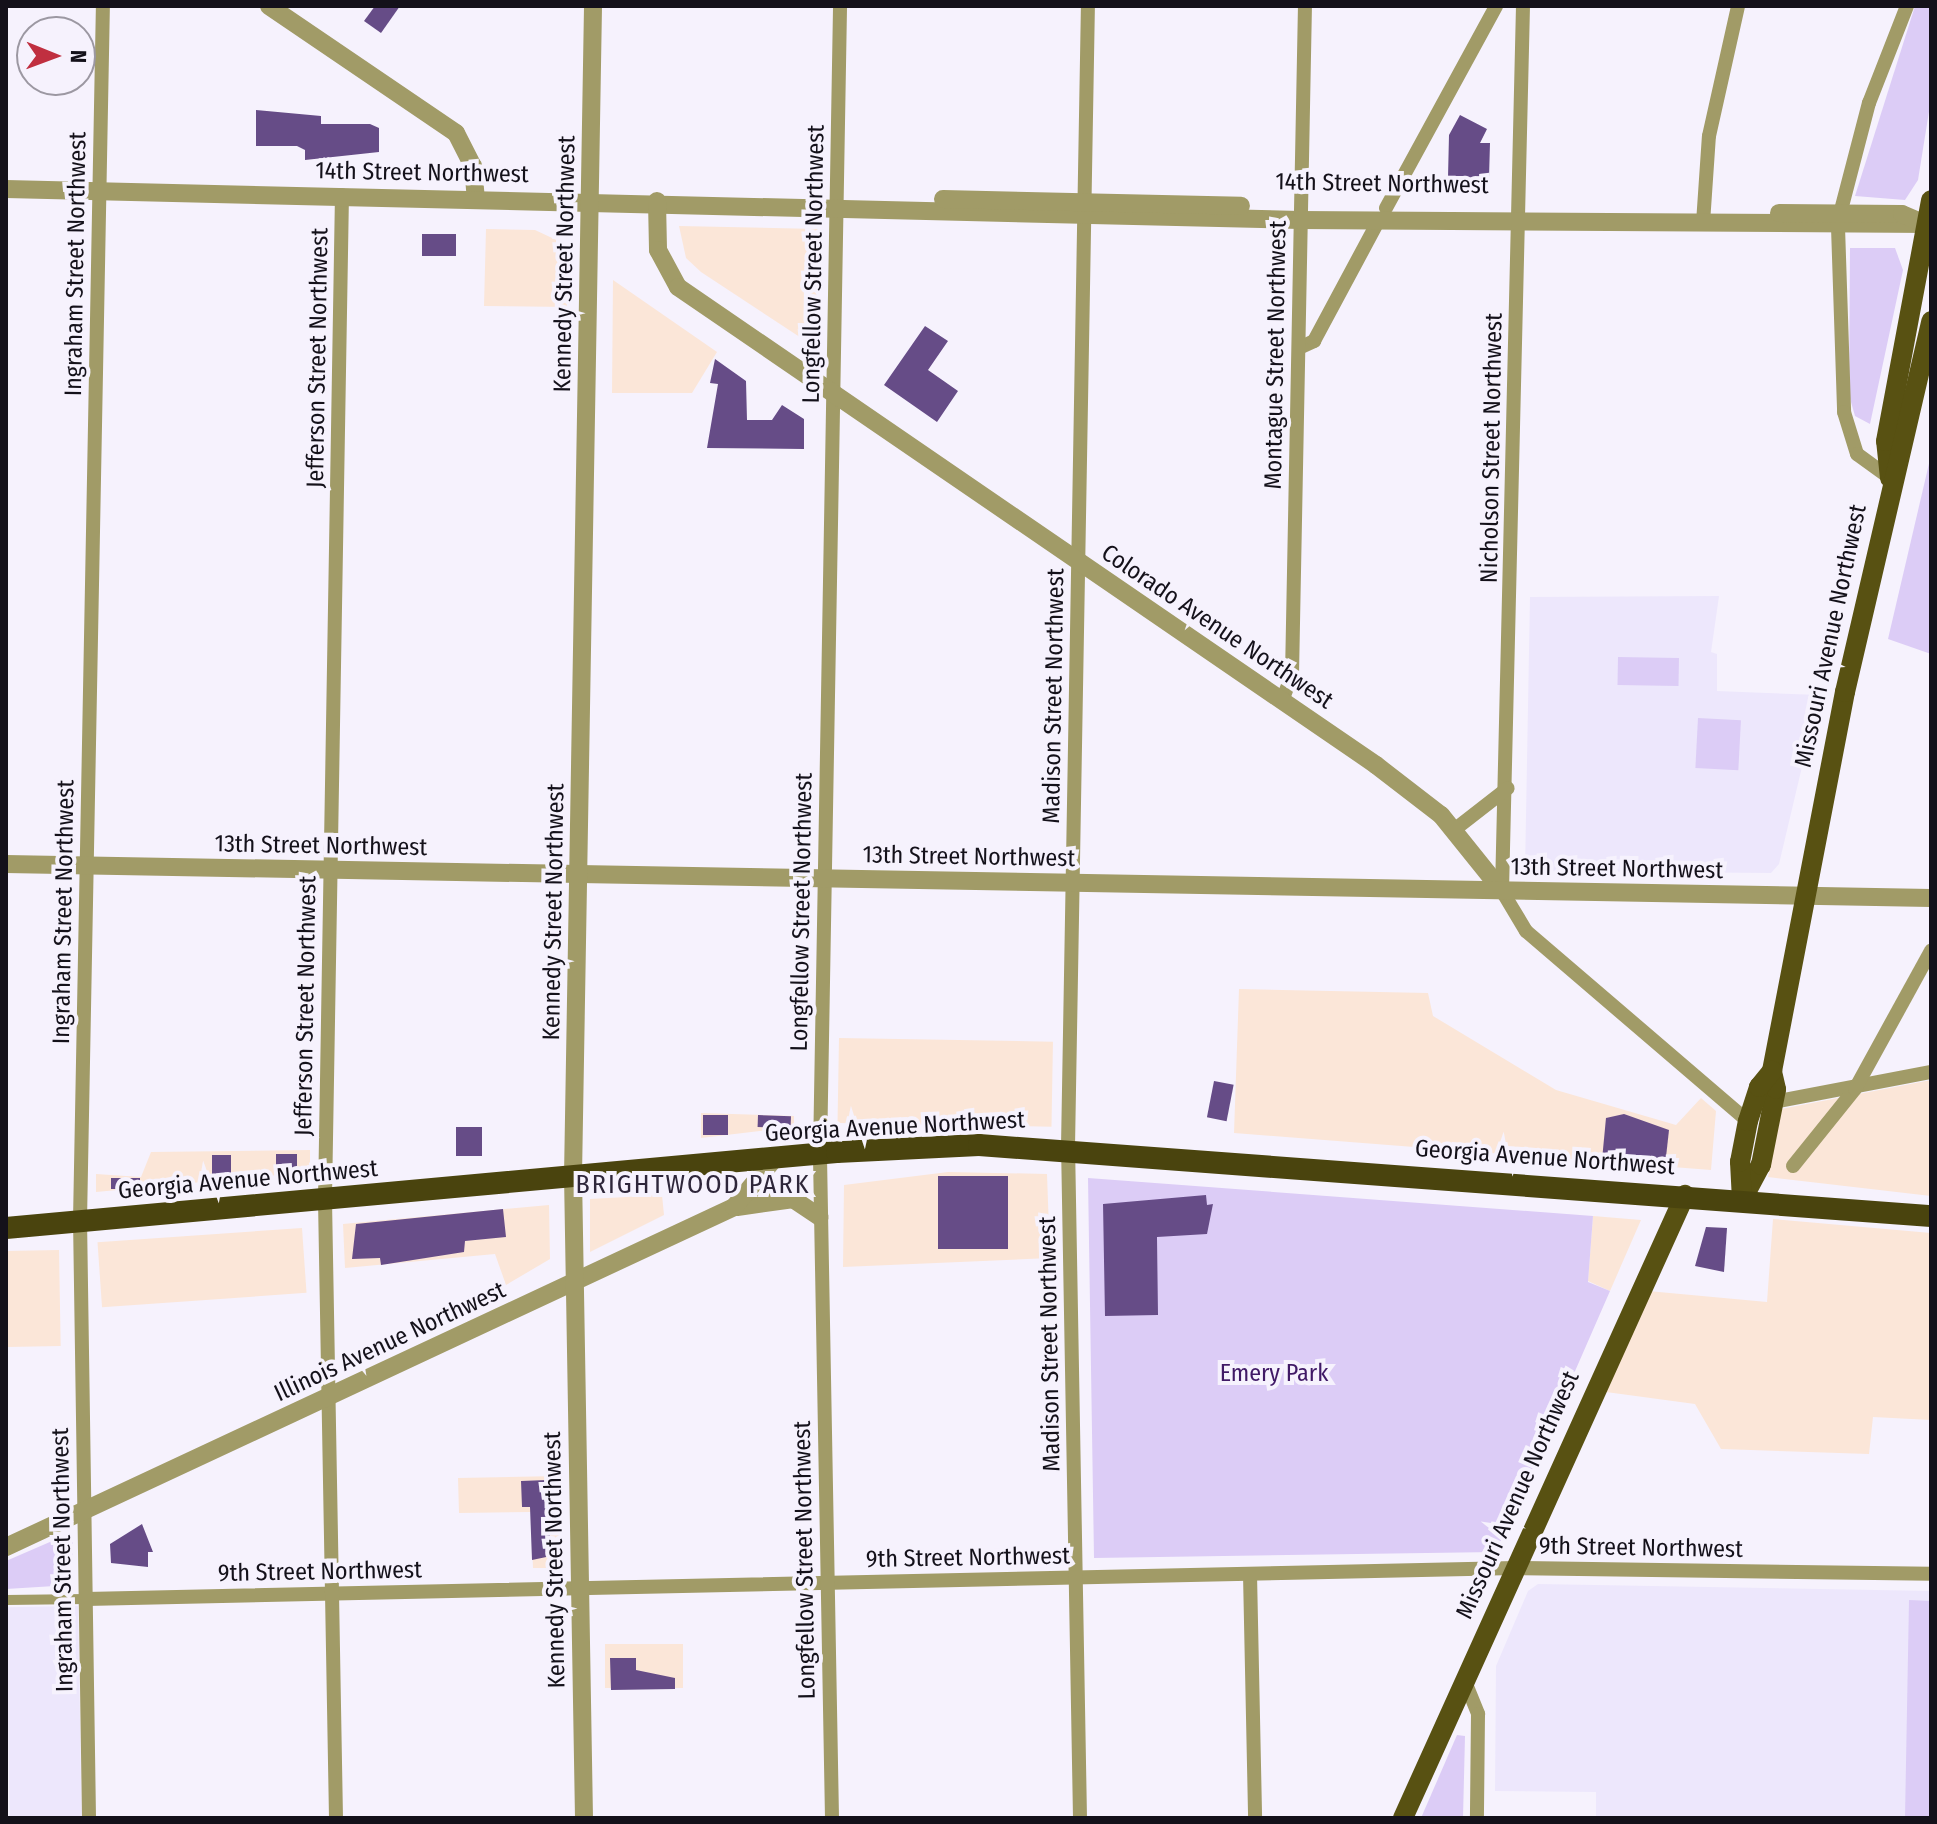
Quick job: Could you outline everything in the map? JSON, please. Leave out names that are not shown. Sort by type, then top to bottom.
[{"type":"highway","name":"Georgia Avenue Northwest","points":[[6,1228],[820,1154],[1068,1147],[1931,1216]]},
{"type":"main road","points":[[1890,478],[1886,441],[1931,200]]},
{"type":"main road","points":[[1890,478],[1907,441],[1931,321]]},
{"type":"main road","name":"Missouri Avenue Northwest","points":[[1742,1200],[1761,1165],[1773,1102],[1772,1071],[1804,896],[1890,478]]},
{"type":"main road","name":"Missouri Avenue Northwest","points":[[1742,1200],[1740,1162],[1748,1121],[1759,1087],[1772,1071]]},
{"type":"main road","name":"Missouri Avenue Northwest","points":[[1403,1818],[1685,1195]]},
{"type":"street","name":"Ingraham Street Northwest","points":[[89,1818],[80,1221],[103,6]]},
{"type":"street","points":[[269,6],[456,133],[473,166],[476,198]]},
{"type":"street","name":"Kennedy Street Northwest","points":[[584,1818],[573,1176],[593,6]]},
{"type":"street","name":"Longfellow Street Northwest","points":[[832,1818],[820,1154],[840,6]]},
{"type":"street","name":"Madison Street Northwest","points":[[1080,1818],[1068,1147],[1088,6]]},
{"type":"street","name":"Montague Street Northwest","points":[[1282,701],[1292,675],[1305,6]]},
{"type":"street","points":[[1299,348],[1314,341],[1496,6]]},
{"type":"street","name":"Nicholson Street Northwest","points":[[1502,891],[1508,788],[1523,6]]},
{"type":"street","points":[[1703,218],[1709,136],[1738,6]]},
{"type":"street","name":"Missouri Avenue Northwest","points":[[1890,478],[1857,454],[1844,412],[1839,220],[1869,103],[1907,6]]},
{"type":"street","name":"14th Street Northwest","points":[[6,189],[837,204],[857,198],[1301,214],[1839,220],[1902,214],[1928,224]]},
{"type":"street","name":"Jefferson Street Northwest","points":[[336,1818],[325,1198],[342,195]]},
{"type":"street","name":"Colorado Avenue Northwest","points":[[657,201],[658,250],[678,287],[1419,797],[1454,830],[1502,891],[1526,931],[1748,1121]]},
{"type":"street","points":[[1454,830],[1508,788]]},
{"type":"street","name":"13th Street Northwest","points":[[6,864],[1931,898]]},
{"type":"street","points":[[1793,1166],[1855,1089],[1931,951]]},
{"type":"street","points":[[1773,1102],[1855,1089],[1931,1072]]},
{"type":"street","name":"Illinois Avenue Northwest","points":[[6,1547],[734,1207],[775,1158]]},
{"type":"street","points":[[734,1207],[786,1198],[820,1217]]},
{"type":"street","name":"9th Street Northwest","points":[[6,1600],[1515,1568],[1931,1574]]},
{"type":"street","points":[[1250,1574],[1255,1818]]},
{"type":"street","points":[[1464,1679],[1478,1714],[1477,1818]]},
{"type":"shaded area","points":[[679,226],[818,229],[815,347],[701,272],[686,258]]},
{"type":"shaded area","points":[[486,229],[535,230],[565,244],[567,307],[484,306]]},
{"type":"shaded area","points":[[613,280],[717,352],[692,393],[612,393]]},
{"type":"shaded area","points":[[1719,596],[1711,652],[1717,654],[1717,691],[1819,695],[1779,864],[1771,873],[1525,871],[1530,597]]},
{"type":"shaded area","points":[[1239,989],[1428,993],[1433,1016],[1556,1090],[1676,1125],[1701,1098],[1716,1111],[1711,1170],[1234,1133]]},
{"type":"shaded area","points":[[839,1038],[1053,1042],[1051,1127],[838,1123]]},
{"type":"shaded area","points":[[1931,1080],[1931,1196],[1768,1177],[1781,1109]]},
{"type":"shaded area","points":[[701,1113],[794,1116],[794,1127],[701,1138]]},
{"type":"shaded area","points":[[310,1150],[310,1172],[96,1192],[96,1174],[141,1177],[151,1152]]},
{"type":"shaded area","points":[[948,1172],[1047,1174],[1050,1258],[843,1267],[844,1185]]},
{"type":"shaded area","points":[[662,1195],[664,1215],[590,1252],[590,1199]]},
{"type":"shaded area","points":[[549,1205],[550,1259],[506,1285],[495,1254],[345,1268],[343,1224]]},
{"type":"shaded area","points":[[1593,1216],[1641,1220],[1610,1291],[1588,1281]]},
{"type":"shaded area","points":[[1773,1219],[1931,1233],[1931,1420],[1873,1417],[1869,1454],[1721,1449],[1695,1404],[1606,1392],[1648,1291],[1767,1302]]},
{"type":"shaded area","points":[[302,1228],[307,1293],[102,1307],[97,1242]]},
{"type":"shaded area","points":[[59,1250],[61,1346],[8,1347],[6,1251]]},
{"type":"shaded area","points":[[560,1476],[562,1568],[533,1568],[531,1512],[459,1513],[458,1478]]},
{"type":"shaded area","points":[[1538,1584],[1931,1591],[1931,1818],[1596,1818],[1596,1792],[1495,1791],[1496,1666],[1528,1591]]},
{"type":"shaded area","points":[[78,1606],[82,1818],[10,1818],[6,1607]]},
{"type":"shaded area","points":[[605,1644],[683,1644],[683,1688],[605,1688]]},
{"type":"green space","points":[[1915,6],[1931,6],[1931,99],[1918,180],[1905,200],[1855,196]]},
{"type":"green space","points":[[1850,248],[1895,248],[1903,270],[1870,424],[1855,416],[1849,395]]},
{"type":"green space","points":[[1931,455],[1931,654],[1888,639]]},
{"type":"green space","points":[[1618,657],[1679,658],[1679,686],[1618,685]]},
{"type":"green space","points":[[1698,718],[1741,720],[1738,770],[1695,768]]},
{"type":"green space","name":"Emery Park","points":[[1088,1178],[1593,1216],[1588,1282],[1610,1291],[1496,1552],[1094,1558]]},
{"type":"green space","points":[[66,1535],[73,1543],[71,1585],[6,1589],[6,1561]]},
{"type":"green space","points":[[1909,1600],[1931,1601],[1931,1818],[1905,1818]]},
{"type":"green space","points":[[1457,1735],[1465,1736],[1463,1818],[1421,1818]]},
{"type":"building","points":[[375,6],[400,6],[381,33],[364,21]]},
{"type":"building","points":[[256,110],[321,116],[321,124],[370,124],[379,128],[379,152],[305,160],[305,150],[297,146],[256,146]]},
{"type":"building","points":[[1460,115],[1487,129],[1480,143],[1490,143],[1489,178],[1448,177],[1449,135]]},
{"type":"building","points":[[422,234],[456,234],[456,256],[422,256]]},
{"type":"building","points":[[925,326],[948,341],[928,370],[958,391],[937,422],[884,385]]},
{"type":"building","points":[[715,359],[746,381],[747,420],[772,420],[782,405],[804,419],[804,449],[707,448],[718,384],[710,383]]},
{"type":"building","points":[[1214,1081],[1234,1085],[1227,1121],[1207,1117]]},
{"type":"building","points":[[1624,1114],[1669,1130],[1665,1166],[1602,1160],[1606,1118]]},
{"type":"building","points":[[703,1115],[728,1115],[728,1135],[703,1135]]},
{"type":"building","points":[[758,1115],[791,1116],[791,1128],[758,1127]]},
{"type":"building","points":[[456,1127],[482,1127],[482,1156],[456,1156]]},
{"type":"building","points":[[276,1154],[297,1154],[297,1172],[276,1175]]},
{"type":"building","points":[[212,1155],[231,1155],[231,1175],[212,1175]]},
{"type":"building","points":[[938,1176],[1008,1176],[1008,1249],[938,1249]]},
{"type":"building","points":[[111,1178],[140,1178],[140,1189],[111,1189]]},
{"type":"building","points":[[1206,1195],[1207,1205],[1213,1204],[1207,1234],[1157,1237],[1158,1315],[1105,1316],[1103,1204]]},
{"type":"building","points":[[503,1209],[506,1237],[465,1241],[464,1252],[381,1265],[380,1258],[352,1259],[356,1224]]},
{"type":"building","points":[[1706,1227],[1727,1228],[1724,1272],[1695,1266]]},
{"type":"building","points":[[547,1480],[551,1556],[532,1560],[530,1507],[522,1507],[521,1481]]},
{"type":"building","points":[[142,1524],[153,1552],[148,1552],[148,1567],[111,1563],[110,1544]]},
{"type":"building","points":[[610,1658],[636,1658],[636,1670],[675,1678],[675,1689],[611,1690]]},
{"type":"district","name":"BRIGHTWOOD PARK","points":[[693,1185]]}]
